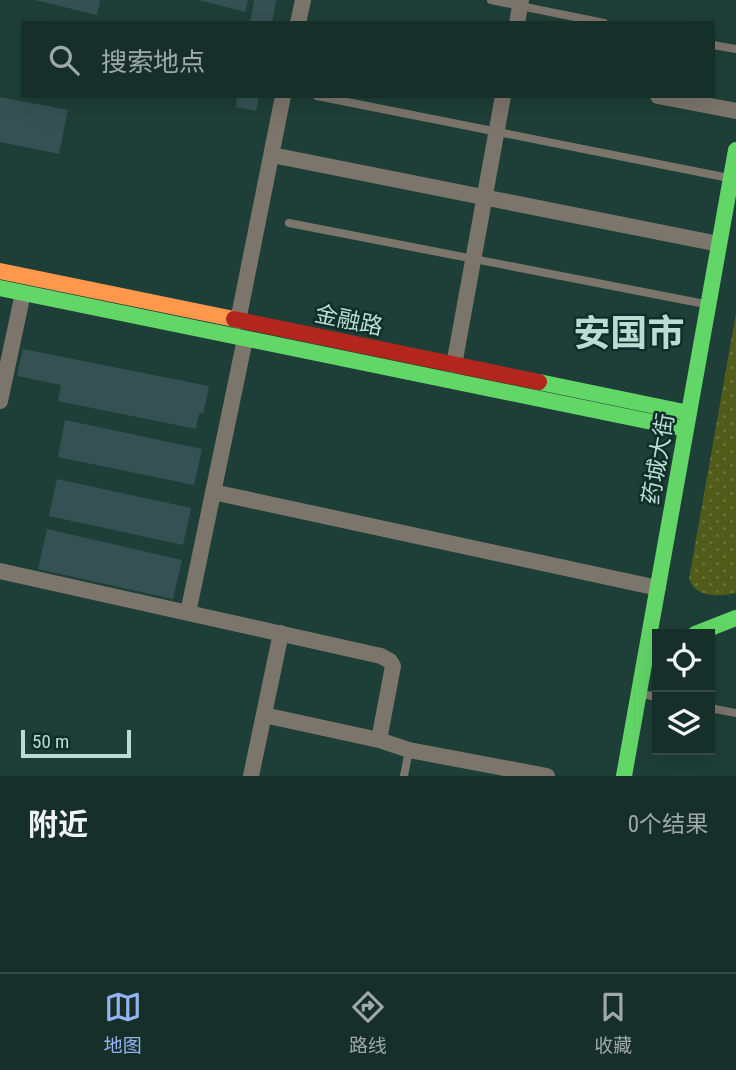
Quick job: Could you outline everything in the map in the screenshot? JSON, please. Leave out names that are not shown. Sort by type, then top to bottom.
[{"type":"main road","name":"药城大街","points":[[654,629],[658,588],[719,244],[730,222],[731,178],[736,150]]},
{"type":"main road","name":"金融路","points":[[0,271],[454,365],[688,421]]},
{"type":"main road","name":"金融路","points":[[0,288],[245,339],[688,421]]},
{"type":"main road","points":[[708,629],[736,618]]},
{"type":"main road","name":"药城大街","points":[[624,776],[639,694],[652,644]]},
{"type":"street","points":[[298,21],[303,0]]},
{"type":"street","points":[[517,21],[520,3]]},
{"type":"street","points":[[238,321],[283,98]]},
{"type":"street","points":[[454,365],[503,98]]},
{"type":"street","points":[[668,98],[736,111]]},
{"type":"street","points":[[271,155],[719,244]]},
{"type":"street","points":[[0,401],[23,293]]},
{"type":"street","points":[[188,613],[245,339]]},
{"type":"street","points":[[213,492],[658,588]]},
{"type":"street","points":[[0,571],[381,656],[393,666],[379,740]]},
{"type":"street","points":[[251,776],[281,633]]},
{"type":"street","points":[[264,715],[379,740],[495,771],[547,776]]},
{"type":"lane","points":[[491,0],[520,3],[596,21]]},
{"type":"lane","points":[[715,45],[736,49]]},
{"type":"lane","points":[[327,98],[731,178]]},
{"type":"lane","points":[[289,223],[708,305]]},
{"type":"lane","points":[[639,694],[652,696]]},
{"type":"lane","points":[[715,709],[736,713]]},
{"type":"lane","points":[[404,776],[409,750]]},
{"type":"green space","points":[[736,313],[736,593],[708,595],[697,590],[689,579]]},
{"type":"building","points":[[35,0],[98,0],[100,1],[97,15]]},
{"type":"building","points":[[199,0],[248,0],[245,12]]},
{"type":"building","points":[[254,0],[276,0],[272,21],[250,21]]},
{"type":"building","points":[[0,97],[68,110],[59,154],[0,142]]},
{"type":"building","points":[[237,98],[259,98],[256,111],[236,107]]},
{"type":"building","points":[[23,349],[209,386],[203,414],[199,413],[196,429],[58,401],[61,385],[17,376]]},
{"type":"building","points":[[65,420],[202,449],[194,485],[58,457]]},
{"type":"building","points":[[57,479],[191,508],[183,545],[49,516]]},
{"type":"building","points":[[47,529],[182,560],[173,599],[38,569]]},
{"type":"traffic: fast","points":[[624,776],[736,150]]},
{"type":"traffic: fast","points":[[0,288],[686,429]]},
{"type":"traffic: fast","points":[[539,382],[689,413]]},
{"type":"traffic: fast","points":[[708,629],[736,618]]},
{"type":"traffic: slow","points":[[0,271],[234,319]]},
{"type":"traffic: jam","points":[[234,319],[539,382]]},
{"type":"district","name":"安国市","points":[[629,333]]}]
